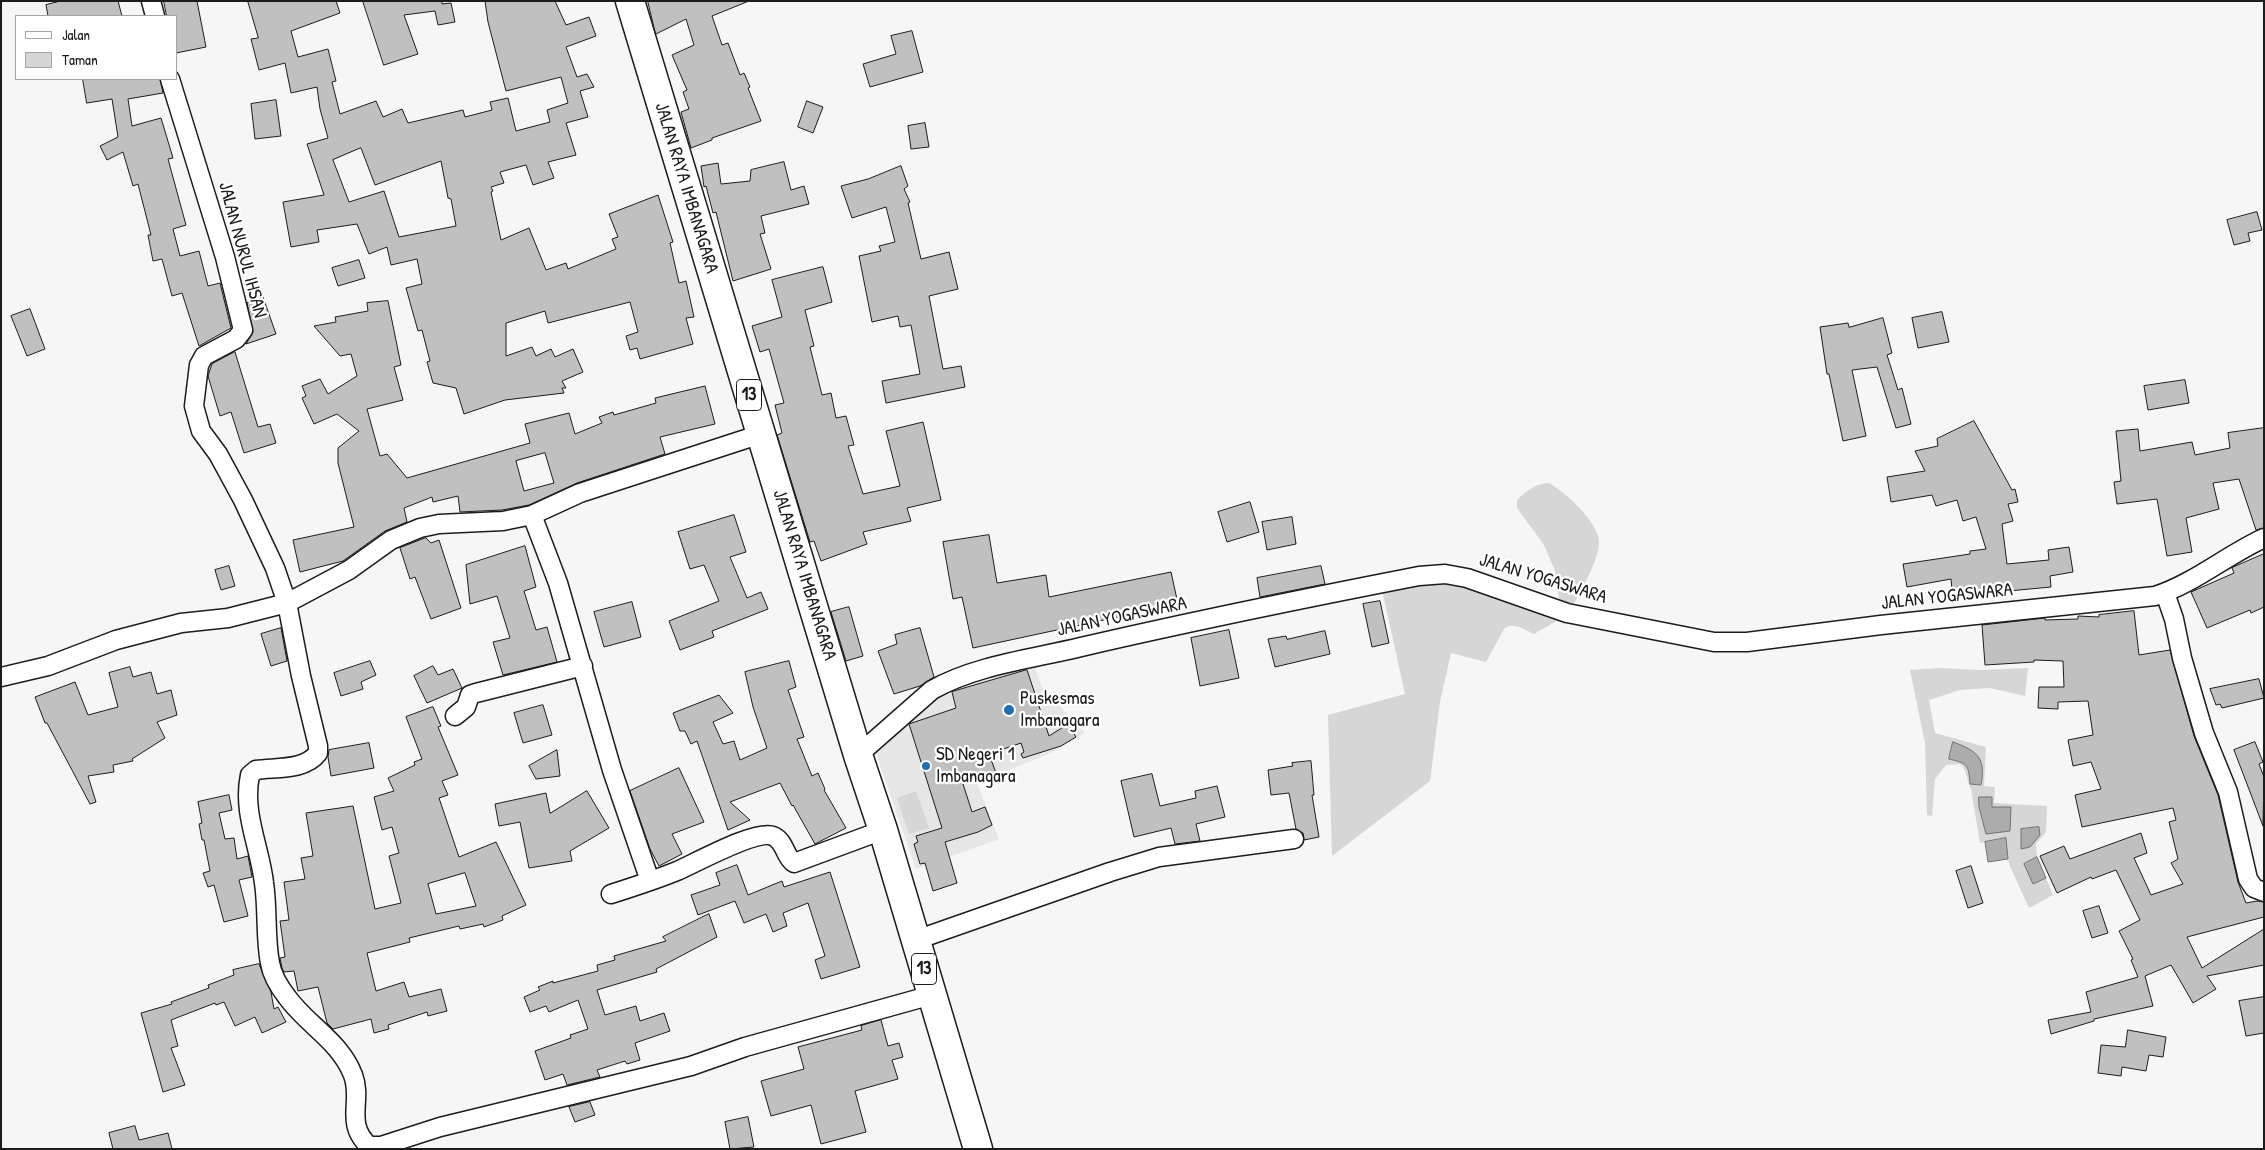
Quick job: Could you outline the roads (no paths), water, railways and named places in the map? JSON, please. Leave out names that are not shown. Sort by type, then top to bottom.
[{"type":"highway","name":"JALAN RAYA IMBANAGARA","points":[[630,1],[858,755],[883,830],[978,1149]]},
{"type":"street","points":[[151,1],[156,15]]},
{"type":"street","name":"JALAN NURUL IHSAN","points":[[170,80],[225,257],[243,330],[236,339],[204,356],[199,365],[194,406],[202,431],[218,454],[261,534],[287,603]]},
{"type":"street","points":[[1,677],[48,666],[116,640],[181,623],[228,618],[287,603],[349,570],[391,540],[420,528],[439,524],[503,520],[532,515],[580,493],[761,434]]},
{"type":"street","points":[[532,515],[558,583],[612,770],[650,881]]},
{"type":"street","name":"JALAN YOGASWARA","points":[[858,755],[932,690],[974,673],[1131,636],[1419,576],[1445,574],[1467,578],[1567,613],[1714,642],[1747,642],[1881,624],[2127,600],[2165,593],[2264,538]]},
{"type":"street","points":[[2165,593],[2174,619],[2182,658],[2204,733],[2228,792],[2248,879],[2254,888],[2264,892]]},
{"type":"street","points":[[287,603],[318,753],[314,759],[304,765],[256,770],[250,775],[246,799],[250,823],[261,857],[270,965],[287,998],[307,1022],[330,1041],[343,1056],[353,1075],[356,1091],[356,1126],[361,1138],[369,1146],[381,1146],[440,1127],[691,1066],[772,1039],[932,995]]},
{"type":"street","points":[[455,716],[466,707],[470,695],[583,666]]},
{"type":"street","points":[[611,894],[678,870],[701,858],[764,836],[773,836],[782,842],[790,861],[794,863],[883,830]]},
{"type":"street","points":[[916,940],[1110,872],[1159,857],[1294,839]]},
{"type":"place","name":"Puskesmas Imbanagara","points":[[1009,710]]},
{"type":"place","name":"SD Negeri 1 Imbanagara","points":[[926,766]]}]
